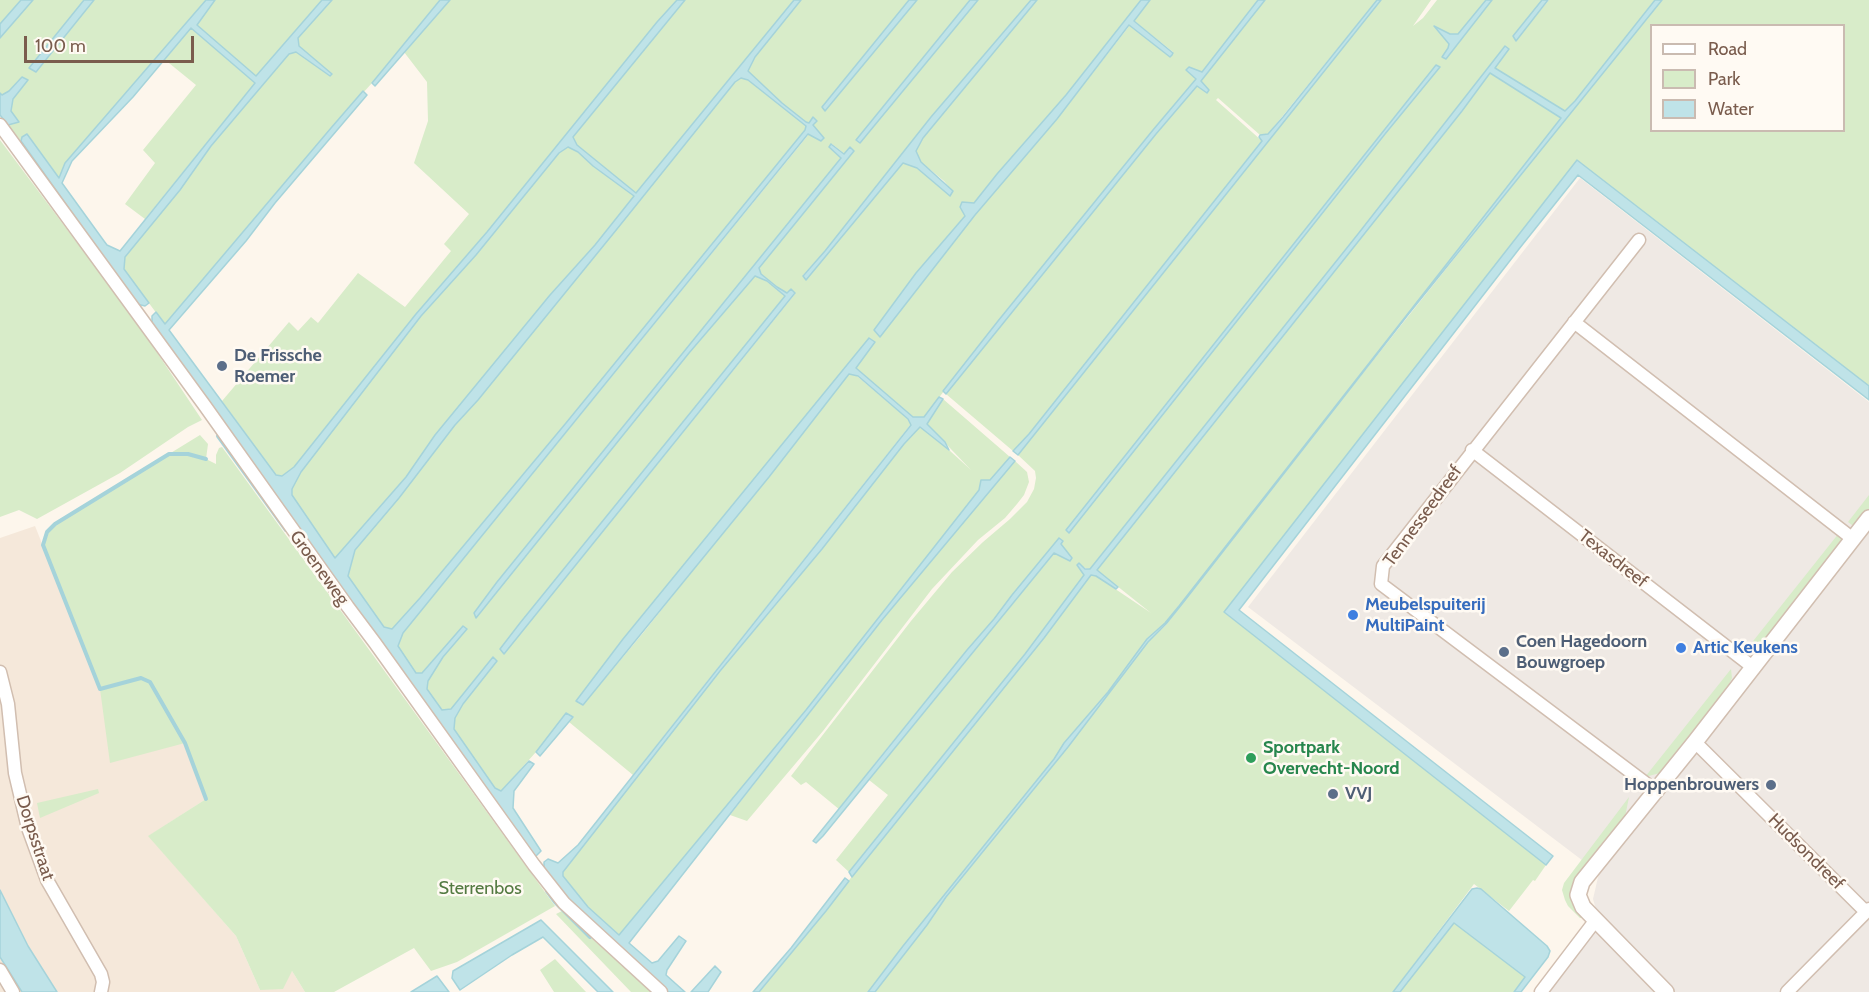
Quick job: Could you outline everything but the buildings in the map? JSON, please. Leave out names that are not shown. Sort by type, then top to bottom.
[{"type":"street","name":"Groeneweg","points":[[0,125],[180,371],[534,865],[564,903],[661,992]]},
{"type":"street","name":"Tennesseedreef","points":[[1640,240],[1472,450],[1383,566],[1381,584],[1656,791]]},
{"type":"street","points":[[1574,322],[1853,539]]},
{"type":"street","name":"Texasdreef","points":[[1472,450],[1754,668]]},
{"type":"street","points":[[1666,992],[1583,907],[1578,895],[1582,882],[1754,668],[1869,518]]},
{"type":"street","name":"Dorpsstraat","points":[[0,672],[8,704],[15,773],[28,828],[46,880],[100,971],[103,982],[100,992]]},
{"type":"street","name":"Hudsondreef","points":[[1695,742],[1868,910],[1787,992]]},
{"type":"street","points":[[1541,992],[1595,921]]},
{"type":"street","points":[[0,970],[13,992]]},
{"type":"shaded area","points":[[1580,178],[1869,402],[1869,992],[1543,992],[1599,920],[1593,899],[1599,873],[1248,607]]},
{"type":"shaded area","points":[[35,526],[100,689],[185,743],[206,799],[149,836],[236,936],[260,990],[292,971],[305,992],[0,992],[0,538]]},
{"type":"green space","points":[[0,0],[21,0],[0,24]]},
{"type":"green space","points":[[33,0],[84,0],[29,68],[94,0],[206,0],[65,163],[59,179],[27,134],[22,137],[21,141],[8,125],[18,122],[11,111],[13,99],[27,80],[2,95],[0,93],[0,38]]},
{"type":"green space","points":[[215,0],[322,0],[256,76],[196,25]]},
{"type":"green space","points":[[332,0],[440,0],[165,325],[124,269],[125,257],[180,190],[211,146],[289,54],[296,52],[330,76],[332,74],[299,46],[298,38]]},
{"type":"green space","points":[[450,0],[677,0],[487,232],[416,314],[294,467],[282,476],[276,475],[222,401],[289,322],[298,331],[311,317],[318,323],[358,273],[405,307],[451,251],[444,244],[469,214],[414,163],[428,121],[427,82],[404,52]]},
{"type":"green space","points":[[685,0],[794,0],[636,193],[577,145],[573,137]]},
{"type":"green space","points":[[801,0],[909,0],[822,107],[825,111],[917,0],[970,0],[856,140],[860,143],[978,0],[1031,0],[931,117],[825,251],[803,275],[806,280],[903,163],[917,168],[950,195],[953,192],[944,181],[921,162],[916,151],[923,138],[1037,0],[1141,0],[1066,95],[997,174],[965,216],[916,273],[874,330],[880,336],[975,215],[1057,119],[1130,25],[1170,56],[1173,52],[1133,20],[1150,0],[1258,0],[1202,72],[1189,67],[1186,70],[1196,79],[998,321],[924,417],[913,417],[855,367],[875,342],[869,338],[623,639],[576,701],[583,705],[849,374],[857,376],[908,419],[911,424],[633,775],[569,722],[573,717],[566,713],[536,752],[501,791],[495,788],[454,729],[455,718],[463,704],[497,661],[493,658],[451,709],[442,710],[427,689],[427,681],[443,657],[467,629],[463,626],[422,673],[416,673],[398,646],[403,633],[809,134],[821,140],[824,138],[813,125],[813,118],[809,123],[806,122],[782,104],[747,71],[755,57]],"holes":[[[832,144],[845,154],[849,148],[853,151],[758,268],[761,274],[777,287],[787,293],[795,294],[504,654],[500,649],[520,623],[785,296],[767,281],[755,276],[689,353],[476,618],[474,613],[841,158],[829,147]]]},
{"type":"green space","points":[[1265,0],[1377,0],[1268,134],[1260,135],[1218,98],[1216,100],[1262,141],[1029,434],[1013,451],[946,394],[1197,86],[1207,93],[1201,81]]},
{"type":"green space","points":[[1381,0],[1431,0],[1413,26],[1423,18],[1437,0],[1486,0],[1458,34],[1450,34],[1436,28],[1449,44],[1449,48],[1442,57],[1446,59],[1492,0],[1542,0],[1513,36],[1516,40],[1549,0],[1655,0],[1565,112],[1495,68],[1509,49],[1505,47],[1090,569],[1077,566],[1085,575],[1025,654],[849,872],[836,860],[888,795],[869,780],[1055,552],[1070,561],[1072,558],[1060,544],[1062,541],[1059,538],[876,762],[840,810],[806,782],[801,785],[791,776],[911,621],[952,572],[1027,502],[1034,489],[1036,478],[1035,471],[1018,455]],"holes":[[[1436,65],[1439,68],[1385,134],[1069,533],[1066,530]]]},
{"type":"green space","points":[[1662,0],[1869,0],[1869,386],[1577,161],[1224,612],[1546,865],[1509,911],[1474,884],[1393,992],[875,992],[946,897],[1068,747],[1148,642],[1166,625],[1264,497],[1165,623],[1147,639],[1108,692],[1064,743],[1054,759],[868,992],[759,992],[1044,638],[1091,575],[1096,576],[1151,613],[1097,570],[1462,111],[1490,72],[1562,118],[1288,467]]},
{"type":"green space","points":[[191,28],[255,83],[145,219],[125,204],[155,163],[143,150],[196,85],[164,59]]},
{"type":"green space","points":[[741,78],[748,80],[806,126],[805,130],[420,598],[392,629],[384,627],[348,576],[355,550],[735,82]]},
{"type":"green space","points":[[0,140],[138,324],[202,420],[120,473],[37,519],[19,510],[0,517]]},
{"type":"green space","points":[[567,147],[578,152],[593,166],[635,196],[435,435],[406,477],[335,558],[292,495],[292,489],[301,472],[421,316],[476,255],[559,153]]},
{"type":"green space","points":[[943,399],[1010,457],[990,480],[981,481],[979,490],[806,710],[619,935],[588,907],[563,876],[563,872],[720,671],[920,427],[971,470],[927,424]]},
{"type":"green space","name":"Sterrenbos","points":[[200,435],[208,444],[206,459],[216,464],[216,455],[222,447],[555,906],[457,962],[431,971],[414,948],[334,992],[305,992],[292,971],[283,989],[260,990],[236,936],[148,836],[206,799],[185,743],[110,763],[100,689],[43,545],[47,532],[55,524]]},
{"type":"green space","points":[[1015,461],[1027,472],[1029,482],[1024,495],[1017,504],[1005,518],[978,540],[932,589],[823,731],[747,821],[730,815],[882,620]]},
{"type":"green space","points":[[1869,495],[1869,512],[1856,528],[1848,522]]},
{"type":"green space","points":[[1839,533],[1847,540],[1761,645],[1746,650]]},
{"type":"green space","points":[[1731,669],[1732,678],[1726,690],[1698,729],[1660,773],[1645,777]]},
{"type":"green space","points":[[98,789],[99,793],[40,818],[37,803]]},
{"type":"green space","points":[[1629,797],[1625,817],[1590,860],[1572,887],[1571,901],[1583,918],[1580,918],[1565,900],[1562,890],[1564,883]]},
{"type":"green space","points":[[562,911],[652,992],[631,992],[556,914]]},
{"type":"green space","points":[[1454,922],[1526,977],[1514,992],[1400,992]]},
{"type":"green space","points":[[555,959],[586,992],[554,992],[540,970]]},
{"type":"water","points":[[21,0],[33,0],[0,38],[0,24]]},
{"type":"water","points":[[84,0],[94,0],[36,72],[29,68]]},
{"type":"water","points":[[206,0],[215,0],[197,25],[256,76],[322,0],[332,0],[298,38],[299,46],[332,74],[330,76],[296,52],[289,54],[211,146],[180,190],[125,257],[124,269],[149,303],[145,306],[137,304],[21,141],[22,137],[27,134],[59,178],[65,163]],"holes":[[[191,28],[255,83],[120,251],[107,245],[62,183],[72,161],[133,97]]]},
{"type":"water","points":[[440,0],[450,0],[375,86],[372,83]]},
{"type":"water","points":[[677,0],[685,0],[573,137],[577,145],[636,193],[794,0],[801,0],[755,57],[748,71],[806,122],[809,123],[813,117],[817,121],[813,125],[824,138],[821,141],[808,134],[403,633],[398,646],[416,673],[422,673],[463,626],[467,629],[443,657],[428,681],[427,689],[442,710],[451,709],[493,657],[497,661],[463,704],[455,718],[454,729],[495,788],[501,791],[529,761],[534,764],[514,791],[513,808],[541,851],[536,856],[532,856],[152,325],[152,316],[156,312],[165,324],[363,91],[367,95],[169,330],[276,475],[282,476],[294,467],[416,314],[487,232]],"holes":[[[741,78],[748,80],[806,126],[805,130],[420,598],[392,629],[384,627],[348,576],[355,550],[735,82]],[[568,147],[578,152],[634,196],[435,435],[406,477],[335,558],[292,495],[292,489],[301,472],[421,316],[476,255],[559,153]]]},
{"type":"water","points":[[909,0],[917,0],[825,111],[822,107]]},
{"type":"water","points":[[970,0],[978,0],[860,143],[856,140]]},
{"type":"water","points":[[1031,0],[1037,0],[923,138],[916,151],[921,162],[953,191],[950,196],[917,168],[903,163],[806,280],[803,276],[931,117]]},
{"type":"water","points":[[1141,0],[1150,0],[1134,21],[1173,53],[1172,55],[1170,57],[1129,25],[1057,119],[975,215],[880,337],[874,330],[916,273],[965,216],[960,207],[962,202],[974,203],[1066,95]]},
{"type":"water","points":[[1258,0],[1265,0],[1201,81],[1209,90],[1207,93],[1197,86],[946,394],[943,391],[998,321],[1196,79],[1186,70],[1189,67],[1202,72]]},
{"type":"water","points":[[1377,0],[1381,0],[1018,455],[1013,451],[1029,434],[1262,141],[1260,135],[1268,134],[1283,117]]},
{"type":"water","points":[[1486,0],[1492,0],[1446,59],[1442,57],[1449,44],[1434,26],[1450,34],[1458,34]]},
{"type":"water","points":[[1542,0],[1548,0],[1516,41],[1513,36]]},
{"type":"water","points":[[1655,0],[1662,0],[1407,316],[1166,624],[1148,642],[1068,747],[946,897],[875,992],[868,992],[1054,759],[1064,743],[1108,692],[1147,639],[1179,606],[1561,118],[1490,73],[1097,570],[1118,587],[1116,589],[1091,575],[1044,638],[852,877],[849,872],[1025,654],[1084,575],[1077,565],[1079,563],[1085,569],[1090,569],[1505,46],[1509,49],[1495,68],[1565,111]]},
{"type":"water","points":[[1436,65],[1440,67],[1069,533],[1066,530]]},
{"type":"water","points":[[22,77],[28,80],[13,99],[11,111],[19,122],[8,125],[0,115],[0,93],[2,95],[9,91]]},
{"type":"water","points":[[831,144],[844,154],[850,147],[854,151],[759,268],[761,274],[777,287],[787,293],[791,289],[795,293],[504,654],[500,649],[520,623],[785,296],[767,281],[755,276],[689,353],[476,618],[474,613],[841,158],[829,147]]},
{"type":"water","points":[[1577,160],[1869,386],[1869,400],[1578,175],[1239,610],[1553,856],[1546,865],[1224,612]]},
{"type":"water","points":[[869,338],[875,342],[856,368],[913,417],[924,417],[939,397],[943,399],[927,424],[945,442],[949,450],[920,427],[904,444],[822,549],[720,671],[563,872],[563,876],[588,907],[619,935],[806,710],[979,490],[981,480],[990,480],[1010,457],[1015,461],[882,620],[629,943],[652,963],[658,961],[679,936],[686,941],[666,975],[685,992],[665,992],[596,931],[544,873],[544,862],[548,859],[558,863],[578,845],[911,425],[908,419],[858,376],[849,374],[769,477],[583,705],[576,701],[623,639]]},
{"type":"water","points":[[1059,538],[1072,558],[1070,561],[1054,553],[823,836],[816,843],[813,841],[967,650]]},
{"type":"water","points":[[566,713],[573,717],[540,756],[536,752]]},
{"type":"water","points":[[845,878],[849,881],[826,911],[759,992],[753,992],[791,948]]},
{"type":"water","points":[[1472,889],[1481,889],[1550,951],[1548,957],[1521,992],[1514,992],[1525,977],[1454,923],[1400,992],[1393,992]]},
{"type":"water","points":[[0,890],[28,946],[57,992],[22,992],[0,957]]},
{"type":"water","points":[[541,920],[613,992],[598,992],[543,937],[460,990],[452,978],[453,971]]},
{"type":"water","points":[[715,966],[721,972],[708,992],[691,992]]},
{"type":"water","points":[[437,976],[449,992],[411,992]]},
{"type":"waterway","points":[[218,436],[286,530]]},
{"type":"waterway","points":[[206,459],[188,454],[169,454],[55,524],[47,532],[43,545],[100,689],[141,678],[150,682],[185,743],[206,799]]},
{"type":"waterway","points":[[547,891],[590,937]]},
{"type":"place","name":"De Frissche Roemer","points":[[222,366]]},
{"type":"place","name":"Meubelspuiterij MultiPaint","points":[[1353,615]]},
{"type":"place","name":"Artic Keukens","points":[[1681,648]]},
{"type":"place","name":"Coen Hagedoorn Bouwgroep","points":[[1504,652]]},
{"type":"place","name":"Sportpark Overvecht-Noord","points":[[1251,758]]},
{"type":"place","name":"Hoppenbrouwers","points":[[1771,785]]},
{"type":"place","name":"VVJ","points":[[1333,794]]}]
